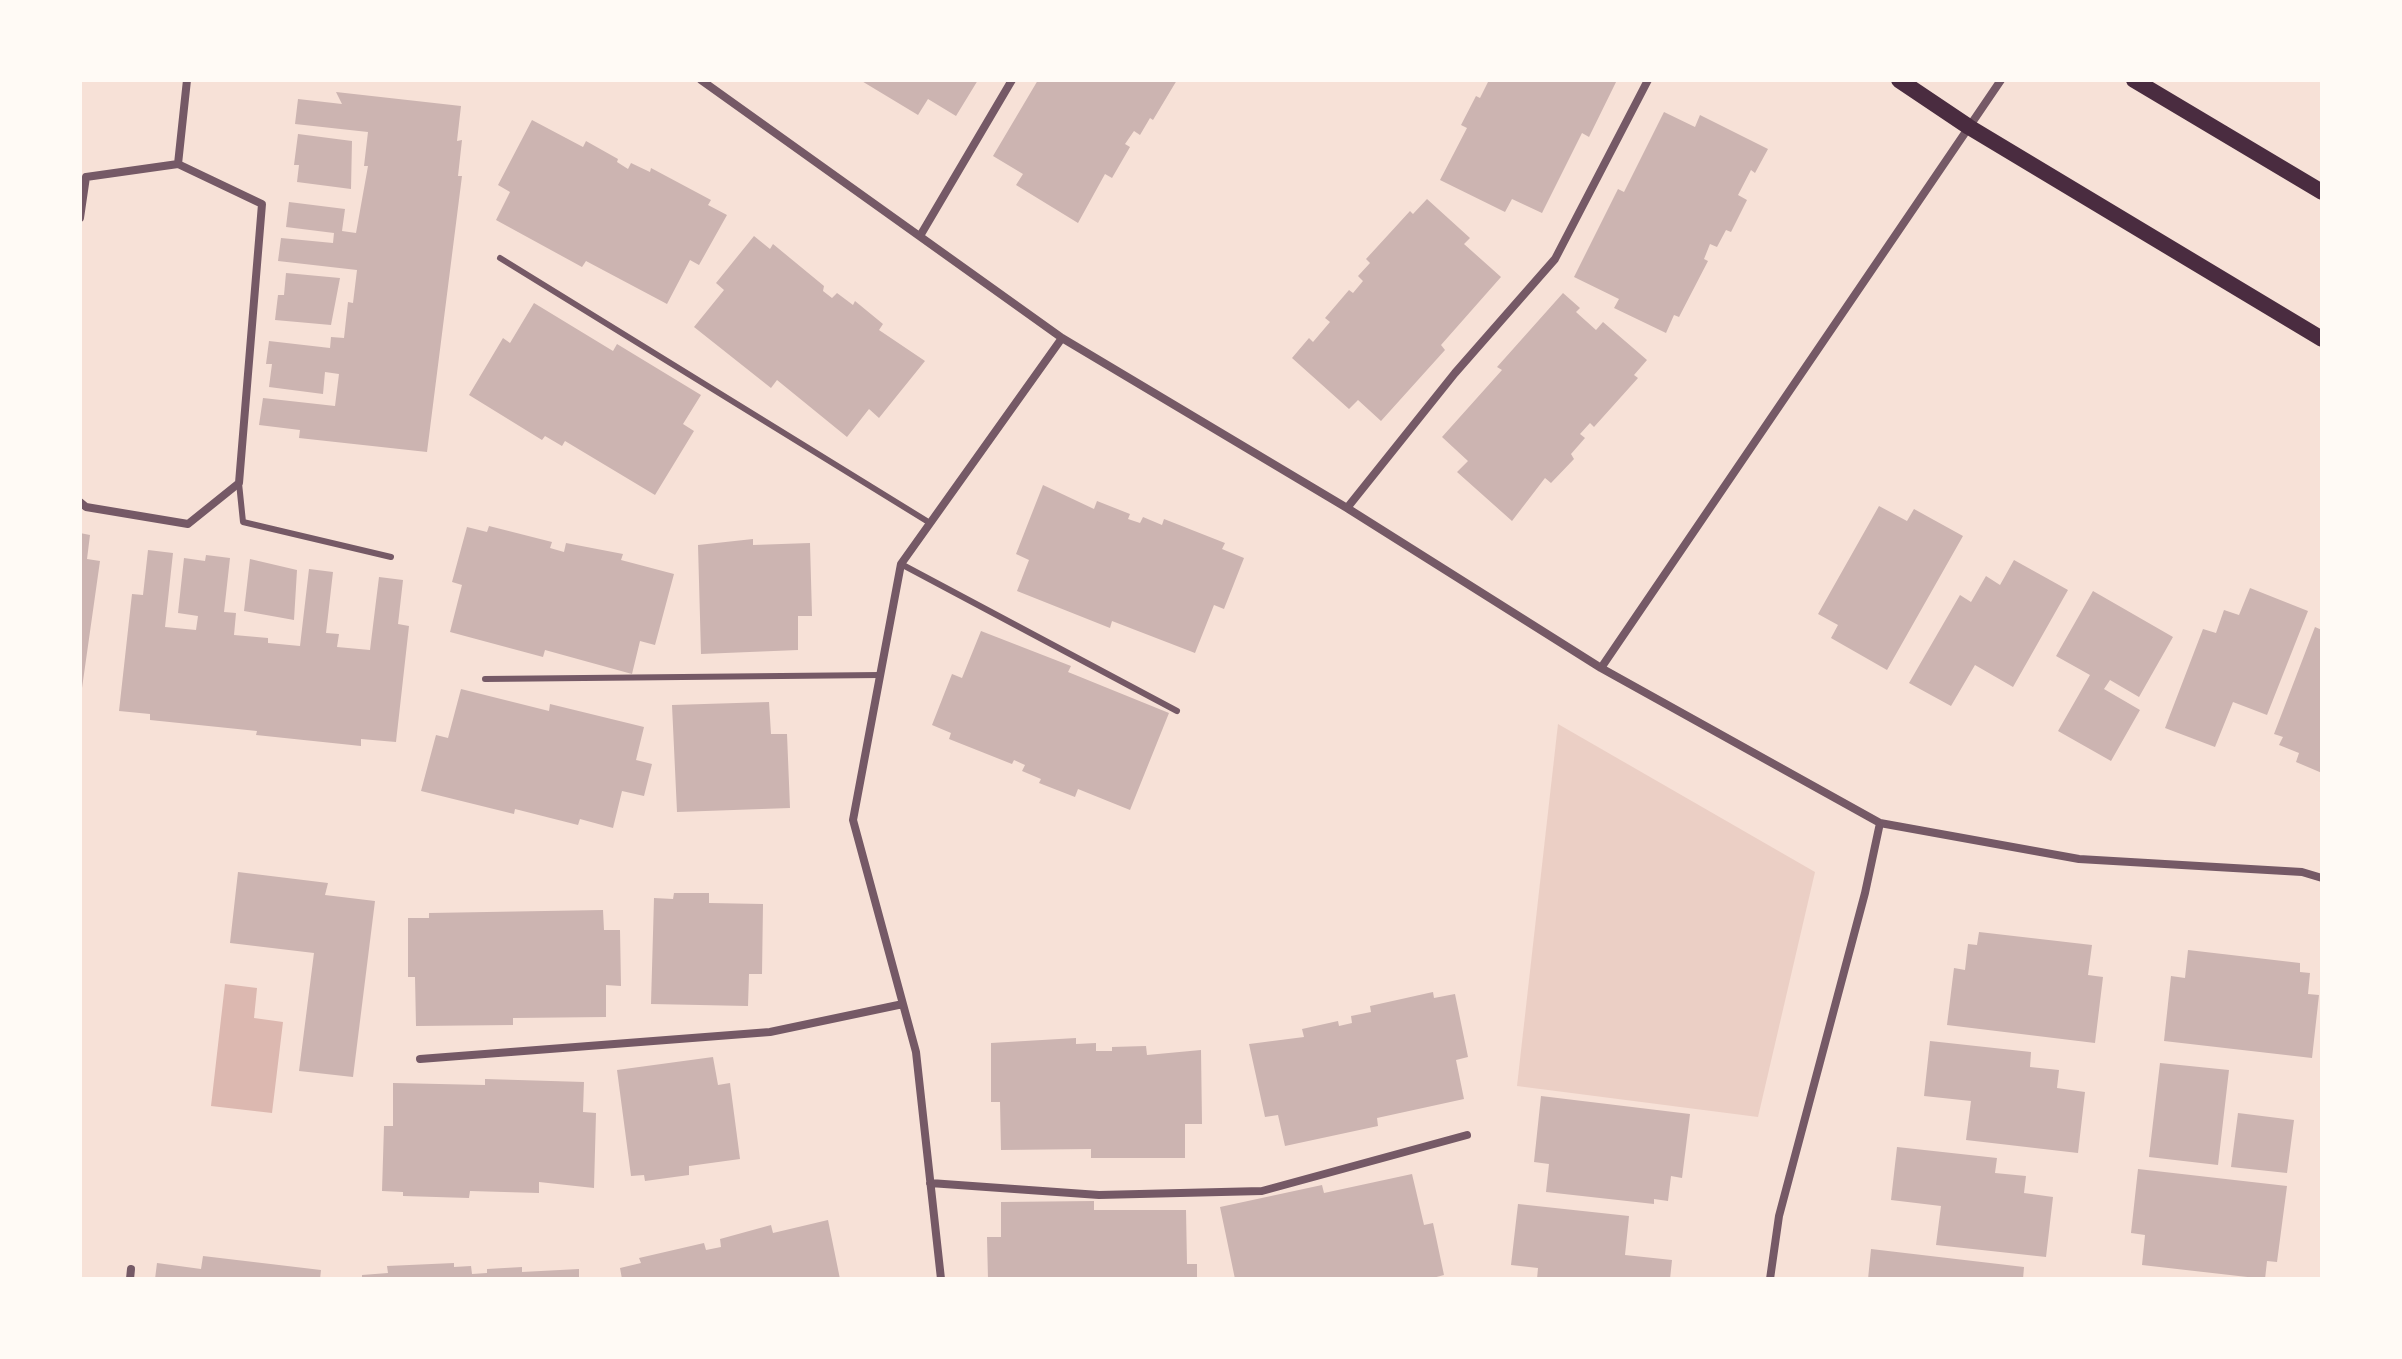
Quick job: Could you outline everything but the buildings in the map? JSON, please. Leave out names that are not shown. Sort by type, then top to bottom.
[{"type":"main road","points":[[1899,80],[1969,127],[2322,339]]},
{"type":"main road","points":[[2134,80],[2322,192]]},
{"type":"street","points":[[178,164],[187,80]]},
{"type":"street","points":[[701,80],[1062,338],[1347,508],[1601,668],[1880,823],[2079,859],[2302,872],[2322,878]]},
{"type":"street","points":[[920,236],[1012,80]]},
{"type":"street","points":[[1347,508],[1455,373],[1555,259],[1648,80]]},
{"type":"street","points":[[1601,668],[2001,80]]},
{"type":"street","points":[[80,218],[86,177],[178,164],[262,204],[239,483],[188,524],[86,507],[80,502]]},
{"type":"street","points":[[941,1279],[916,1052],[853,820],[901,564],[1062,338]]},
{"type":"street","points":[[1770,1279],[1779,1216],[1865,893],[1880,823]]},
{"type":"street","points":[[420,1059],[770,1032],[903,1004]]},
{"type":"street","points":[[930,1183],[1099,1195],[1262,1191],[1467,1135]]},
{"type":"lane","points":[[500,258],[930,523]]},
{"type":"lane","points":[[239,483],[243,522],[391,557]]},
{"type":"lane","points":[[901,564],[1177,711]]},
{"type":"lane","points":[[485,679],[880,675]]},
{"type":"shaded area","points":[[1558,724],[1815,872],[1758,1117],[1517,1086]]},
{"type":"shaded area","points":[[225,984],[257,988],[254,1018],[283,1022],[272,1113],[211,1106]]}]
